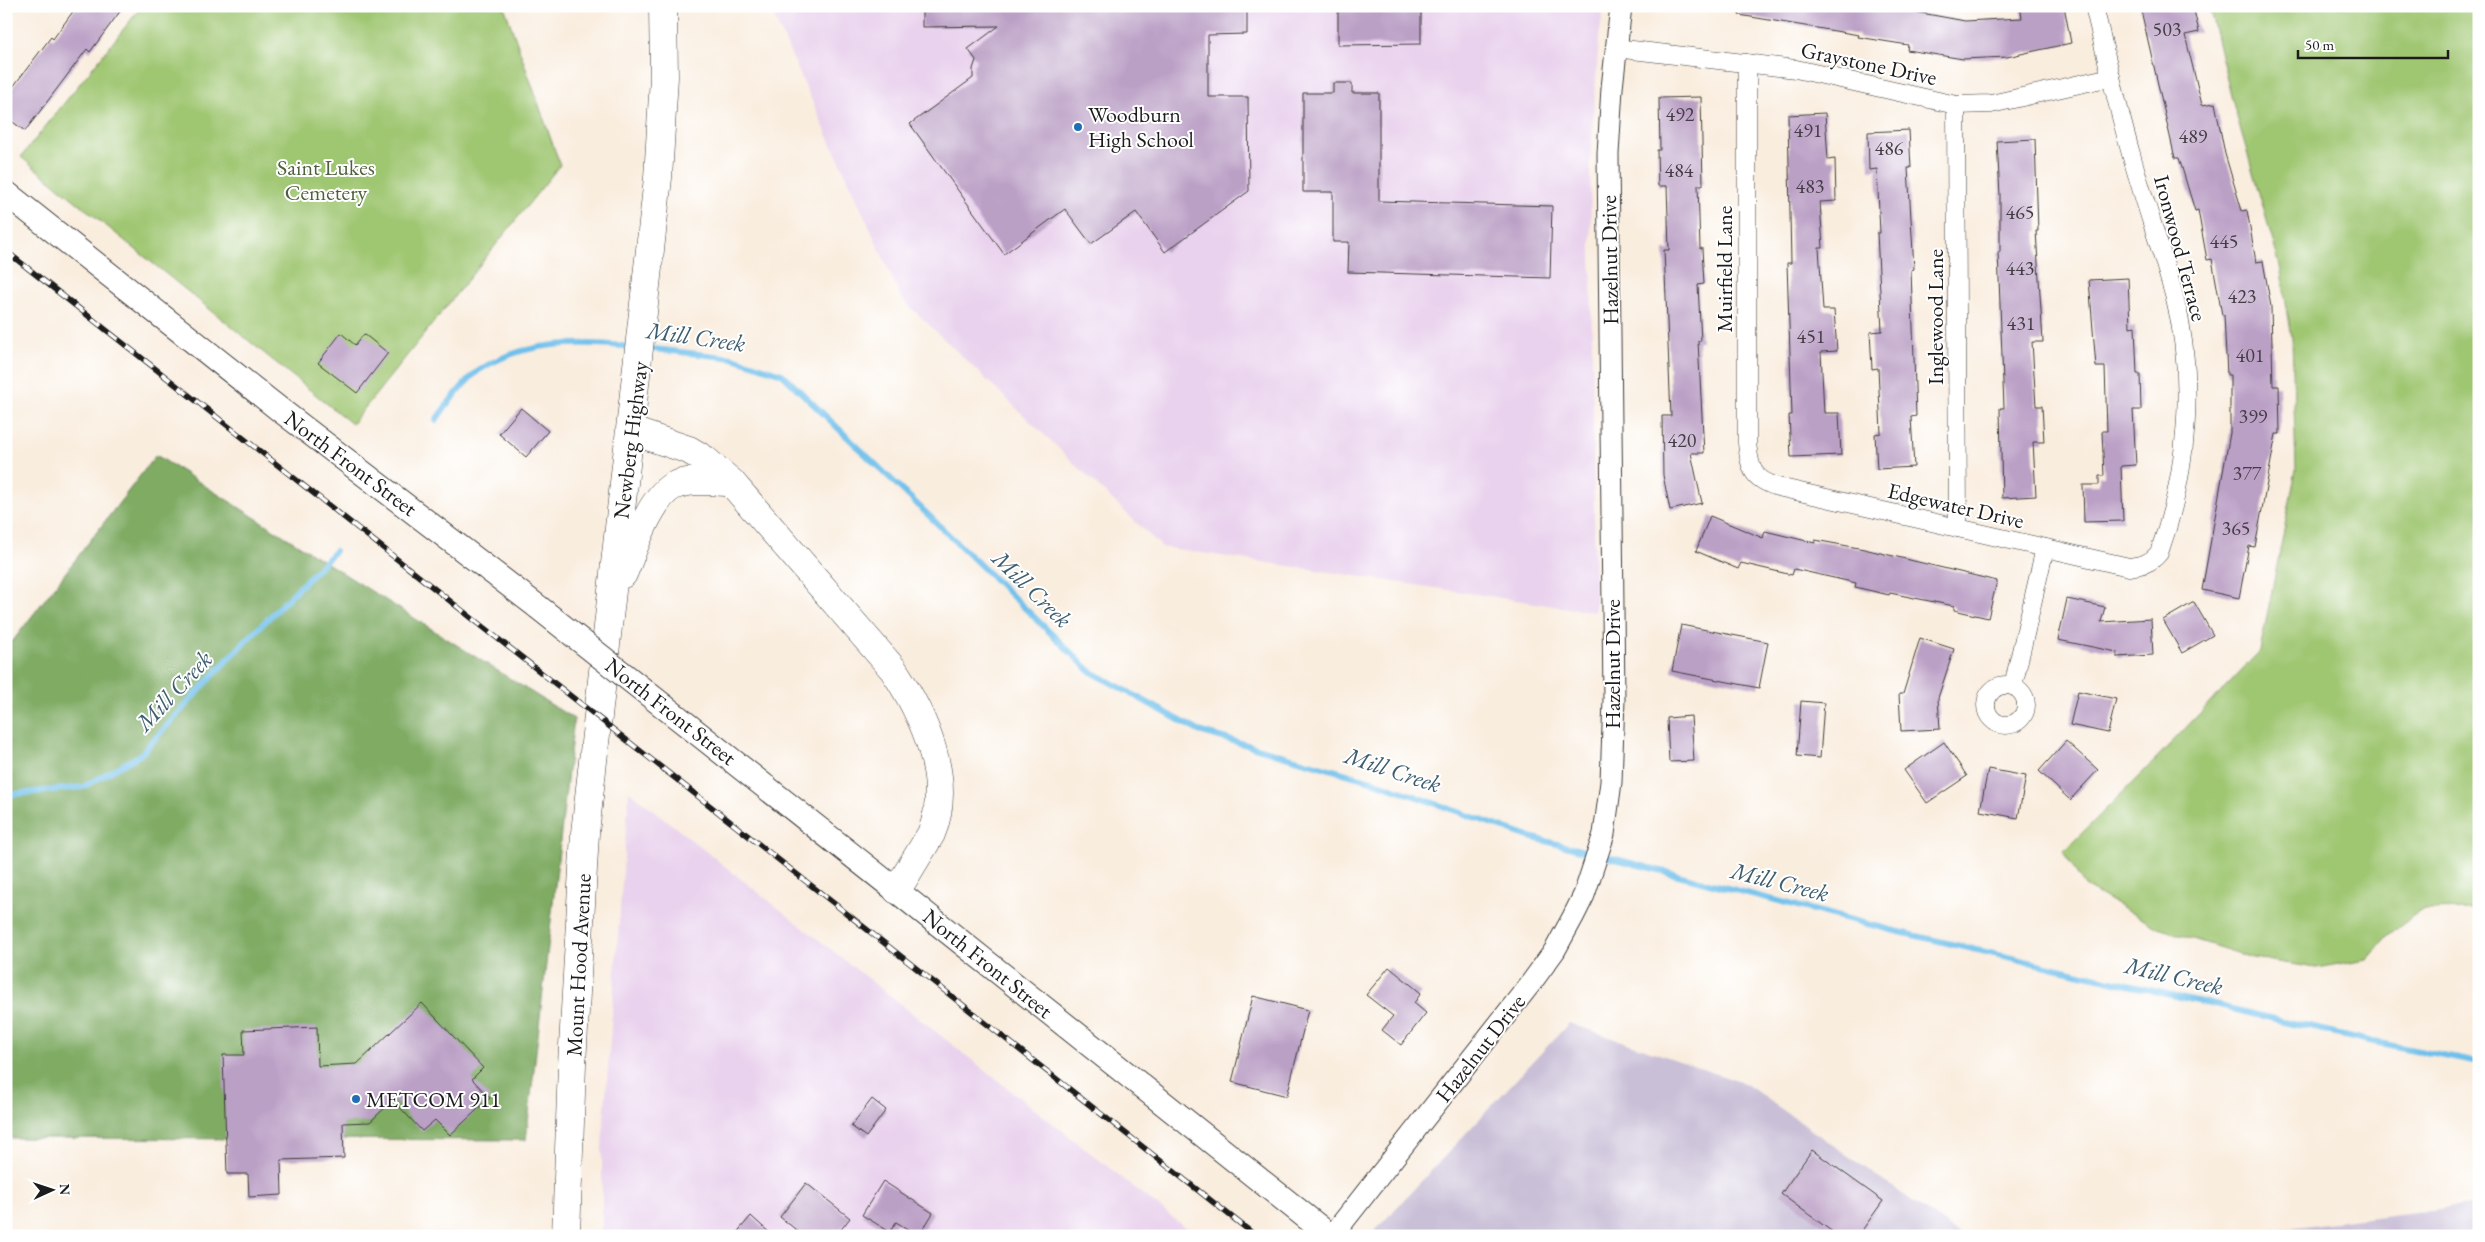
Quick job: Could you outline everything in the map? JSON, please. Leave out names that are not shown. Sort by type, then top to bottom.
[{"type":"main road","name":"Newberg Highway","points":[[600,694],[632,431],[658,178],[664,78],[663,6]]},
{"type":"main road","name":"North Front Street","points":[[6,193],[272,404],[538,607],[897,890],[1084,1042],[1331,1236]]},
{"type":"main road","points":[[632,431],[689,450],[704,459],[731,482],[893,669],[920,718],[936,769],[938,810],[935,825],[925,847],[897,890]]},
{"type":"main road","points":[[612,599],[644,526],[662,496],[671,487],[683,483],[731,482]]},
{"type":"main road","name":"Mount Hood Avenue","points":[[566,1236],[578,955],[586,833],[600,694]]},
{"type":"street","name":"Hazelnut Drive","points":[[1331,1236],[1532,983],[1555,950],[1584,895],[1604,834],[1611,782],[1614,699],[1608,154],[1621,6]]},
{"type":"street","name":"Ironwood Terrace","points":[[2094,6],[2110,77],[2131,154],[2174,296],[2184,358],[2186,413],[2179,476],[2164,539],[2152,562]]},
{"type":"street","name":"Graystone Drive","points":[[1616,48],[1817,73],[1956,106],[1991,104],[2110,77]]},
{"type":"street","name":"Muirfield Lane","points":[[1747,63],[1747,443],[1749,460],[1754,474]]},
{"type":"street","name":"Inglewood Lane","points":[[1956,106],[1958,528]]},
{"type":"street","name":"Edgewater Drive","points":[[1754,474],[1765,483],[1778,487],[2129,567],[2152,562]]},
{"type":"street","points":[[2013,686],[2045,548]]},
{"type":"shaded area","points":[[769,6],[1604,6],[1599,37],[1590,161],[1595,612],[1162,547],[902,299]]},
{"type":"shaded area","points":[[629,791],[1196,1236],[602,1236],[602,1146]]},
{"type":"shaded area","points":[[1569,1023],[1746,1084],[1962,1236],[1371,1235]]},
{"type":"shaded area","points":[[2479,1204],[2479,1236],[2221,1236],[2296,1227]]},
{"type":"green space","name":"Saint Lukes Cemetery","points":[[142,6],[504,6],[560,165],[352,424],[21,157]]},
{"type":"green space","points":[[2209,6],[2479,6],[2479,909],[2422,910],[2388,935],[2367,959],[2316,968],[2253,958],[2158,928],[2085,886],[2063,852],[2260,651],[2296,470],[2292,338],[2280,266],[2231,96]]},
{"type":"green space","points":[[156,455],[574,719],[526,1140],[6,1138],[6,642],[12,642]]},
{"type":"building","points":[[77,6],[124,6],[90,52],[87,49],[25,131],[6,117],[6,96],[51,37],[53,39]]},
{"type":"building","name":"Woodburn High School","points":[[922,6],[1247,6],[1247,34],[1208,35],[1208,97],[1248,97],[1249,191],[1165,252],[1136,212],[1091,244],[1065,209],[1004,254],[910,124],[973,78],[976,60],[968,49],[999,26],[922,27]]},
{"type":"building","points":[[1338,6],[1421,6],[1421,44],[1338,45]]},
{"type":"building","points":[[1740,6],[1883,6],[1965,21],[2022,18],[2020,6],[2064,6],[2071,43],[2007,57],[1963,59],[1907,50],[1908,45],[1858,37],[1859,35],[1739,15]]},
{"type":"building","points":[[2140,6],[2193,6],[2199,32],[2185,35],[2202,105],[2215,103],[2225,154],[2242,211],[2247,210],[2256,262],[2263,261],[2271,307],[2273,386],[2279,386],[2280,434],[2276,434],[2255,547],[2249,546],[2239,598],[2202,590],[2230,433],[2230,375],[2227,375],[2224,315],[2222,315],[2212,259],[2207,260],[2198,210],[2195,211],[2179,158],[2175,158]]},
{"type":"building","points":[[1333,83],[1352,83],[1352,93],[1379,93],[1379,201],[1552,206],[1550,278],[1348,272],[1349,242],[1333,242],[1333,192],[1303,192],[1303,93],[1333,93]]},
{"type":"building","points":[[1701,97],[1703,185],[1698,185],[1700,249],[1702,248],[1704,284],[1698,285],[1701,341],[1698,341],[1704,453],[1691,453],[1702,503],[1670,510],[1663,475],[1662,416],[1671,416],[1664,250],[1669,250],[1667,186],[1658,186],[1657,150],[1660,150],[1659,98]]},
{"type":"building","points":[[1825,113],[1828,160],[1835,159],[1836,201],[1820,202],[1823,248],[1819,248],[1823,310],[1834,310],[1837,351],[1821,352],[1824,413],[1839,413],[1841,455],[1791,457],[1789,415],[1792,415],[1787,263],[1791,263],[1788,115]]},
{"type":"building","points":[[1909,130],[1911,168],[1908,168],[1914,269],[1911,270],[1916,416],[1911,417],[1914,467],[1877,469],[1875,434],[1881,433],[1878,368],[1872,369],[1870,332],[1882,331],[1877,233],[1880,233],[1877,169],[1869,170],[1868,132]]},
{"type":"building","points":[[2035,139],[2038,231],[2036,231],[2043,342],[2032,342],[2036,406],[2042,406],[2044,442],[2033,442],[2036,496],[2002,498],[2000,408],[2004,408],[1998,252],[2000,252],[2000,195],[1997,141]]},
{"type":"building","points":[[2128,278],[2130,327],[2135,326],[2137,374],[2140,374],[2141,410],[2133,410],[2136,465],[2121,466],[2123,521],[2084,522],[2083,485],[2099,485],[2099,476],[2104,476],[2102,431],[2107,431],[2105,367],[2096,367],[2089,280]]},
{"type":"building","points":[[341,333],[355,345],[364,334],[388,353],[357,393],[318,363]]},
{"type":"building","points":[[521,408],[548,431],[526,457],[499,434]]},
{"type":"building","points":[[1710,516],[1763,538],[1765,531],[1815,543],[1815,540],[1864,549],[1997,581],[1988,618],[1954,610],[1954,606],[1890,593],[1889,595],[1855,587],[1856,583],[1794,569],[1792,575],[1741,563],[1738,569],[1696,551]]},
{"type":"building","points":[[2067,599],[2105,607],[2101,622],[2151,619],[2153,655],[2117,657],[2117,652],[2058,640]]},
{"type":"building","points":[[2194,602],[2213,635],[2182,653],[2163,620]]},
{"type":"building","points":[[1681,625],[1768,642],[1759,688],[1672,671]]},
{"type":"building","points":[[1920,638],[1954,649],[1938,698],[1940,729],[1901,731],[1899,694],[1903,694]]},
{"type":"building","points":[[2078,691],[2116,699],[2108,733],[2070,725]]},
{"type":"building","points":[[1801,701],[1824,703],[1820,758],[1797,756]]},
{"type":"building","points":[[1691,716],[1694,761],[1669,762],[1667,718]]},
{"type":"building","points":[[2066,741],[2098,770],[2070,800],[2039,771]]},
{"type":"building","points":[[1944,742],[1967,776],[1927,803],[1904,770]]},
{"type":"building","points":[[1988,769],[2026,776],[2018,818],[1980,811]]},
{"type":"building","points":[[1389,967],[1421,993],[1414,1003],[1426,1013],[1401,1045],[1382,1030],[1393,1016],[1366,995]]},
{"type":"building","points":[[1253,996],[1308,1010],[1287,1096],[1232,1082]]},
{"type":"building","name":"METCOM 911","points":[[422,1003],[483,1068],[472,1079],[490,1098],[450,1135],[435,1120],[422,1131],[393,1100],[370,1122],[343,1123],[344,1158],[281,1160],[282,1195],[249,1197],[248,1174],[227,1174],[223,1055],[244,1055],[243,1030],[317,1027],[318,1066],[357,1064]]},
{"type":"building","points":[[872,1099],[886,1110],[866,1137],[851,1126]]},
{"type":"building","points":[[1812,1150],[1883,1201],[1858,1236],[1838,1236],[1781,1194]]},
{"type":"building","points":[[883,1181],[933,1213],[919,1236],[896,1222],[890,1232],[862,1215]]},
{"type":"building","points":[[806,1183],[850,1218],[836,1236],[804,1236],[780,1217]]},
{"type":"building","points":[[751,1216],[773,1236],[734,1236]]},
{"type":"waterway","name":"Mill Creek","points":[[436,420],[470,378],[498,359],[517,352],[555,345],[594,344],[633,347]]},
{"type":"waterway","name":"Mill Creek","points":[[645,348],[733,358],[782,374],[1090,671],[1199,731],[1378,783],[1526,836],[1891,930],[2374,1042],[2479,1063]]},
{"type":"waterway","name":"Mill Creek","points":[[6,795],[83,787],[140,755],[229,658],[335,551]]},
{"type":"railway","points":[[6,251],[1256,1236]]},
{"type":"place","name":"Woodburn High School","points":[[1078,127]]},
{"type":"place","name":"METCOM 911","points":[[356,1099]]}]
